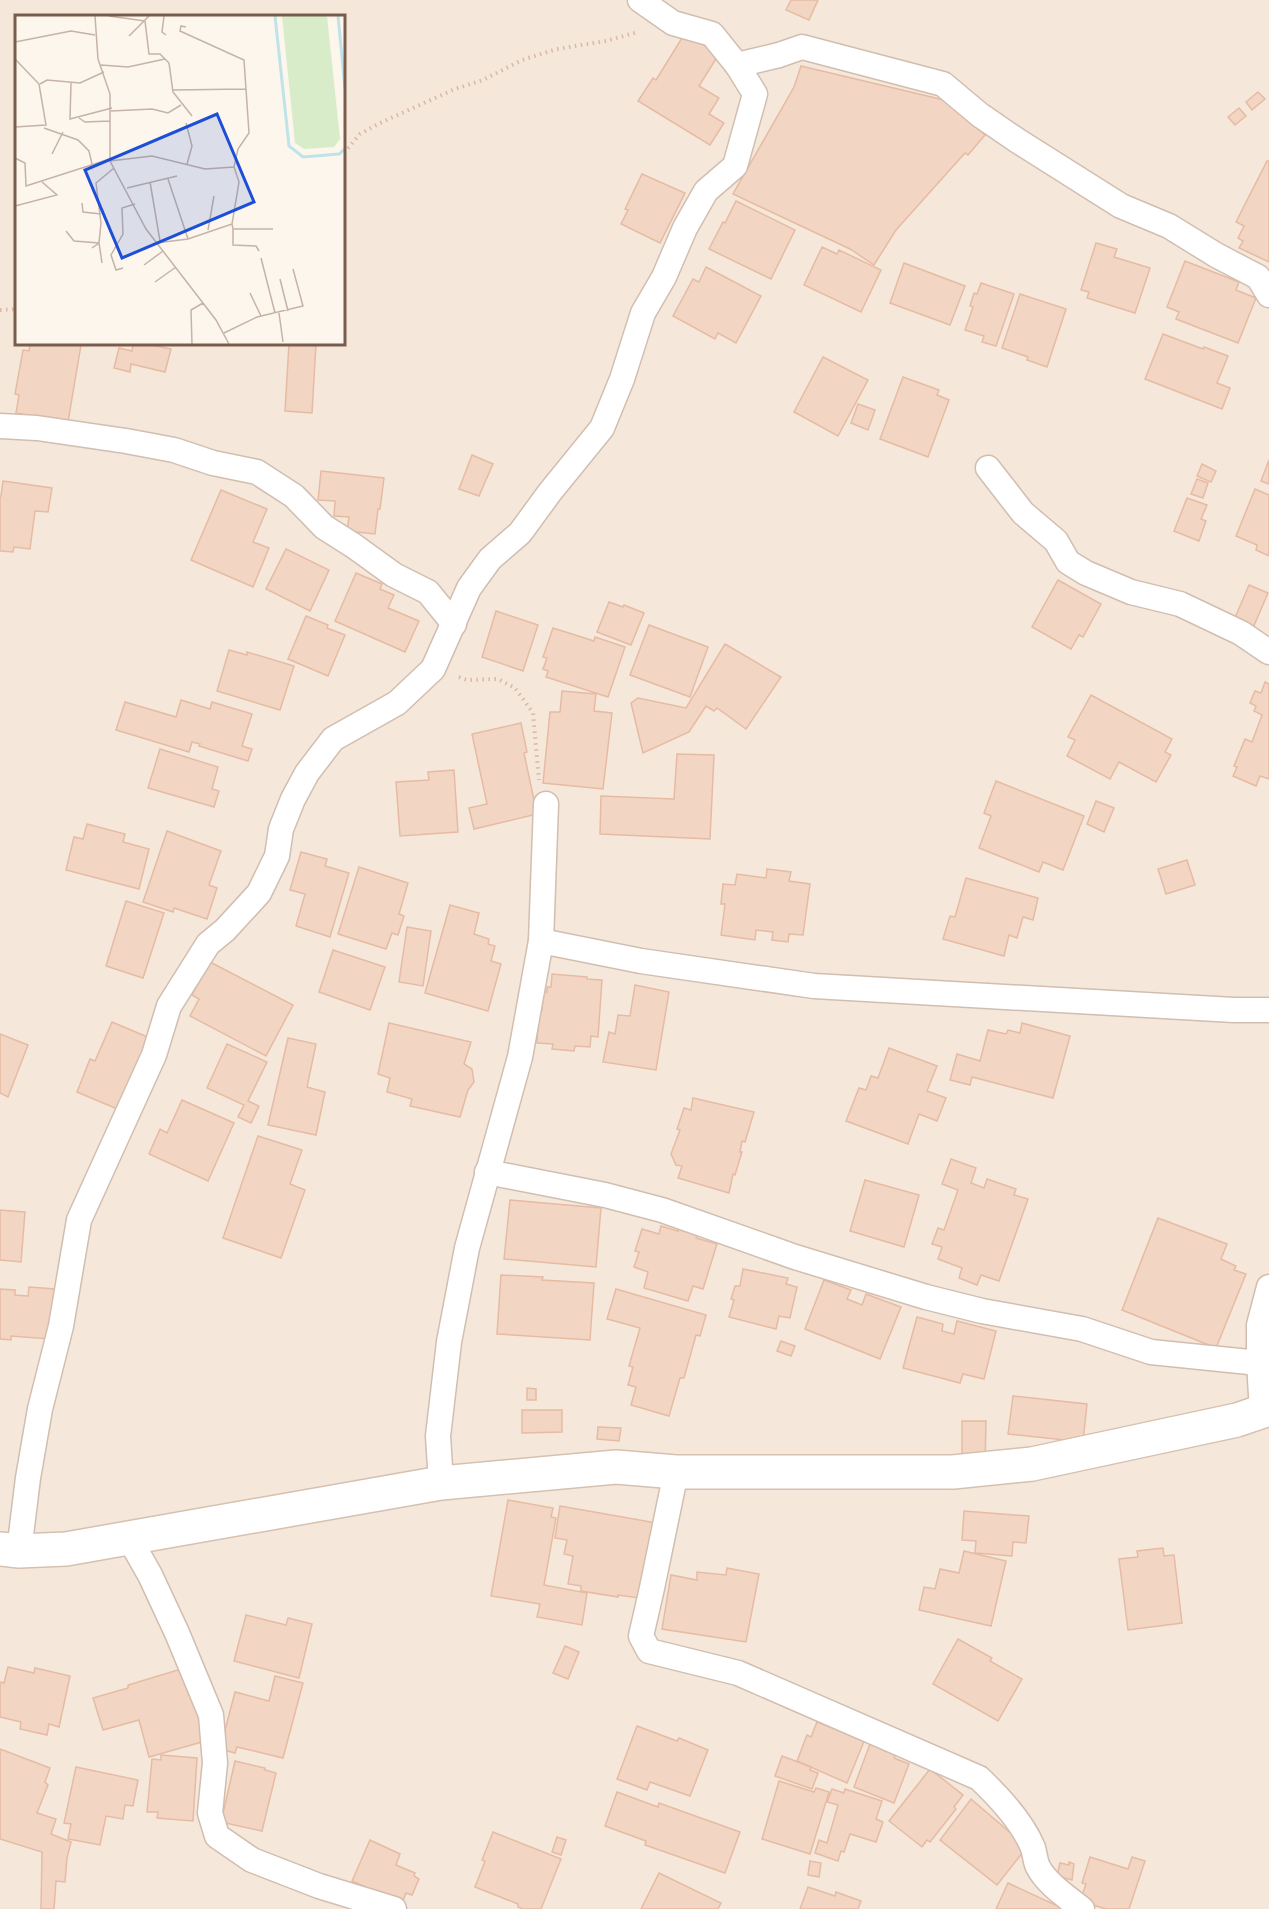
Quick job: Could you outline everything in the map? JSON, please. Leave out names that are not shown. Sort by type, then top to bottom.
[{"type":"street","points":[[640,0],[673,23],[712,34],[737,65],[755,94],[735,166],[706,191],[685,228],[664,277],[643,313],[622,379],[602,428],[520,533],[490,559],[469,588],[433,669],[397,703],[333,739],[307,773],[292,799],[281,829],[277,856],[259,893],[225,930],[208,944],[170,1006],[154,1055],[79,1220],[61,1326],[10,1550],[66,1549],[441,1482],[616,1467],[676,1472],[953,1472],[1021,1465],[1236,1420],[1265,1410],[1259,1362],[1259,1325],[1269,1287]]},
{"type":"street","points":[[737,65],[802,47],[943,84],[980,115],[1121,206],[1169,226],[1258,277],[1269,295]]},
{"type":"street","points":[[0,426],[126,441],[174,450],[213,463],[257,472],[294,496],[324,527],[394,575],[428,592],[454,624]]},
{"type":"street","points":[[988,468],[1023,513],[1056,541],[1068,562],[1086,573],[1131,592],[1180,604],[1241,633],[1269,652]]},
{"type":"street","points":[[441,1482],[438,1436],[449,1342],[467,1248],[520,1057],[541,940],[546,804]]},
{"type":"street","points":[[541,940],[641,961],[814,986],[1234,1010],[1269,1010]]},
{"type":"street","points":[[487,1172],[605,1195],[662,1210],[795,1257],[926,1297],[982,1311],[1082,1329],[1151,1352],[1259,1362]]},
{"type":"street","points":[[676,1472],[641,1636],[649,1651],[738,1673],[979,1778],[998,1796],[1017,1822],[1033,1848],[1038,1866],[1053,1885],[1082,1909]]},
{"type":"street","points":[[129,1538],[150,1575],[177,1633],[211,1715],[215,1763],[210,1813],[217,1836],[252,1860],[319,1886],[394,1909]]},
{"type":"path","points":[[345,152],[360,134],[380,123],[455,89],[483,80],[522,60],[557,49],[628,36],[645,29],[673,23]]},
{"type":"path","points":[[0,310],[15,309]]},
{"type":"path","points":[[433,669],[467,680],[498,679],[515,688],[533,713],[538,774],[546,804]]},
{"type":"shaded area","points":[[0,0],[1269,0],[1269,1909],[0,1909]]},
{"type":"building","points":[[791,0],[818,0],[809,20],[786,10]]},
{"type":"building","points":[[685,33],[719,54],[699,86],[719,98],[709,114],[724,123],[710,145],[638,101],[653,78],[656,80]]},
{"type":"building","points":[[801,66],[944,100],[985,135],[968,155],[965,153],[896,230],[874,265],[850,249],[733,194],[794,87]]},
{"type":"building","points":[[1258,92],[1265,99],[1252,110],[1246,102]]},
{"type":"building","points":[[1239,108],[1246,116],[1235,125],[1228,117]]},
{"type":"building","points":[[1269,161],[1269,262],[1239,248],[1243,241],[1238,238],[1244,226],[1236,222]]},
{"type":"building","points":[[642,174],[685,193],[660,243],[621,224],[628,210],[625,209]]},
{"type":"building","points":[[736,201],[795,230],[771,279],[709,249]]},
{"type":"building","points":[[1096,243],[1117,249],[1114,257],[1150,268],[1135,313],[1087,298],[1089,292],[1081,290]]},
{"type":"building","points":[[822,247],[837,254],[839,250],[881,270],[861,312],[804,285]]},
{"type":"building","points":[[1185,261],[1239,282],[1236,290],[1256,298],[1238,343],[1176,319],[1179,312],[1167,307]]},
{"type":"building","points":[[904,263],[965,286],[950,325],[890,303]]},
{"type":"building","points":[[706,267],[761,296],[736,343],[718,333],[715,339],[673,316],[693,279],[699,282]]},
{"type":"building","points":[[981,283],[1014,294],[996,346],[982,342],[984,336],[965,330],[973,307],[970,306],[974,293],[977,294]]},
{"type":"building","points":[[1020,294],[1066,309],[1047,367],[1027,360],[1028,357],[1002,348]]},
{"type":"building","points":[[1163,334],[1228,356],[1217,383],[1230,388],[1222,409],[1145,379]]},
{"type":"building","points":[[30,345],[81,345],[68,422],[16,413],[19,395],[15,394],[23,350],[29,351]]},
{"type":"building","points":[[133,345],[152,345],[171,349],[165,372],[131,364],[130,372],[114,368],[119,348],[132,351]]},
{"type":"building","points":[[289,345],[316,345],[312,413],[285,411]]},
{"type":"building","points":[[823,357],[868,380],[838,436],[794,412]]},
{"type":"building","points":[[903,377],[939,390],[937,395],[949,400],[928,457],[880,439]]},
{"type":"building","points":[[858,404],[875,410],[868,430],[851,423]]},
{"type":"building","points":[[472,455],[493,464],[479,496],[459,489]]},
{"type":"building","points":[[1269,460],[1269,484],[1261,481]]},
{"type":"building","points":[[1202,464],[1216,471],[1211,482],[1197,476]]},
{"type":"building","points":[[321,471],[384,478],[375,534],[347,531],[349,517],[334,516],[335,501],[318,500]]},
{"type":"building","points":[[1197,479],[1208,483],[1203,498],[1191,494]]},
{"type":"building","points":[[3,481],[52,488],[48,512],[35,511],[30,549],[14,547],[13,552],[0,551],[0,496]]},
{"type":"building","points":[[1255,489],[1269,495],[1269,556],[1256,550],[1257,545],[1236,536]]},
{"type":"building","points":[[221,490],[267,509],[253,542],[269,548],[253,587],[191,560]]},
{"type":"building","points":[[1187,498],[1207,505],[1201,519],[1206,521],[1199,541],[1174,531]]},
{"type":"building","points":[[286,549],[329,570],[310,611],[266,589]]},
{"type":"building","points":[[356,573],[382,584],[380,589],[394,595],[388,608],[419,621],[405,652],[335,621]]},
{"type":"building","points":[[1058,580],[1101,604],[1083,637],[1079,635],[1071,649],[1032,627]]},
{"type":"building","points":[[1249,585],[1268,593],[1253,628],[1234,620]]},
{"type":"building","points":[[609,602],[644,613],[631,645],[597,632]]},
{"type":"building","points":[[496,611],[538,625],[523,671],[482,657]]},
{"type":"building","points":[[306,616],[345,635],[328,676],[288,659]]},
{"type":"building","points":[[649,625],[708,647],[690,697],[630,675]]},
{"type":"building","points":[[553,628],[594,641],[595,637],[625,647],[608,697],[546,677],[548,671],[543,669],[547,658],[543,657]]},
{"type":"building","points":[[725,644],[781,677],[746,729],[717,708],[714,711],[706,706],[689,732],[643,753],[631,703],[638,698],[686,708]]},
{"type":"building","points":[[229,650],[247,655],[247,652],[294,666],[280,710],[217,691]]},
{"type":"building","points":[[1265,682],[1269,684],[1269,779],[1260,776],[1256,786],[1233,776],[1237,767],[1234,766],[1245,739],[1252,742],[1262,715],[1254,711],[1256,706],[1250,703],[1255,691],[1261,693]]},
{"type":"building","points":[[562,691],[596,694],[594,711],[612,713],[603,789],[543,783],[550,712],[560,712]]},
{"type":"building","points":[[1091,695],[1172,739],[1165,752],[1171,755],[1156,782],[1119,762],[1110,779],[1067,756],[1075,740],[1068,737]]},
{"type":"building","points":[[181,700],[210,709],[212,702],[252,714],[242,746],[252,749],[248,761],[192,742],[189,752],[116,730],[125,702],[176,717]]},
{"type":"building","points":[[521,723],[527,752],[524,753],[537,814],[474,829],[469,808],[487,804],[472,734]]},
{"type":"building","points":[[160,749],[218,767],[212,789],[219,791],[214,807],[148,788]]},
{"type":"building","points":[[677,754],[714,755],[710,839],[600,834],[601,796],[674,799]]},
{"type":"building","points":[[454,770],[458,832],[400,836],[396,782],[429,780],[428,772]]},
{"type":"building","points":[[996,781],[1084,816],[1063,870],[1043,862],[1039,872],[979,848],[991,816],[984,813]]},
{"type":"building","points":[[1096,801],[1114,808],[1104,832],[1087,824]]},
{"type":"building","points":[[87,824],[125,834],[123,842],[149,849],[139,889],[66,870],[74,837],[83,839]]},
{"type":"building","points":[[167,831],[221,851],[209,885],[217,888],[207,919],[174,908],[173,912],[143,902]]},
{"type":"building","points":[[301,852],[327,859],[325,866],[349,873],[330,937],[296,926],[305,894],[290,890]]},
{"type":"building","points":[[1187,860],[1195,885],[1166,894],[1158,869]]},
{"type":"building","points":[[359,867],[408,883],[399,914],[404,916],[398,935],[392,933],[386,949],[338,934]]},
{"type":"building","points":[[767,869],[791,872],[789,881],[810,884],[803,935],[789,934],[788,942],[772,940],[773,932],[756,930],[755,940],[721,935],[725,904],[721,904],[723,884],[735,885],[737,874],[766,878]]},
{"type":"building","points":[[966,878],[1038,898],[1033,920],[1023,917],[1017,938],[1009,935],[1004,956],[943,939],[950,916],[955,917]]},
{"type":"building","points":[[126,901],[164,913],[143,978],[106,966]]},
{"type":"building","points":[[450,905],[479,913],[474,934],[489,939],[488,944],[495,946],[491,961],[501,964],[488,1011],[425,993]]},
{"type":"building","points":[[407,927],[431,931],[423,986],[399,982]]},
{"type":"building","points":[[333,950],[385,967],[370,1010],[319,992]]},
{"type":"building","points":[[210,962],[293,1005],[266,1056],[190,1016],[199,999],[192,995]]},
{"type":"building","points":[[552,974],[602,980],[598,1037],[591,1036],[590,1047],[575,1046],[574,1051],[552,1049],[553,1044],[537,1043],[539,1009],[542,1010],[543,992],[547,992],[547,987],[551,987]]},
{"type":"building","points":[[635,985],[669,992],[656,1070],[603,1062],[609,1032],[615,1034],[618,1015],[630,1016]]},
{"type":"building","points":[[112,1022],[150,1038],[122,1111],[77,1092],[90,1059],[95,1061]]},
{"type":"building","points":[[389,1023],[471,1042],[464,1064],[472,1069],[474,1082],[468,1090],[460,1117],[410,1106],[412,1099],[387,1092],[390,1078],[378,1074]]},
{"type":"building","points":[[1022,1023],[1070,1036],[1053,1098],[972,1077],[970,1085],[950,1080],[957,1054],[980,1061],[988,1030],[1006,1034],[1008,1030],[1020,1033]]},
{"type":"building","points":[[0,1034],[28,1045],[8,1097],[0,1093]]},
{"type":"building","points":[[288,1038],[316,1044],[307,1087],[325,1092],[316,1135],[268,1125]]},
{"type":"building","points":[[227,1044],[267,1062],[248,1101],[259,1106],[251,1123],[238,1117],[244,1105],[207,1088]]},
{"type":"building","points":[[889,1048],[937,1066],[927,1091],[946,1098],[937,1121],[919,1114],[908,1144],[846,1121],[859,1088],[866,1090],[871,1076],[878,1078]]},
{"type":"building","points":[[693,1098],[754,1112],[745,1142],[742,1141],[740,1152],[742,1152],[735,1175],[733,1174],[729,1193],[678,1178],[682,1166],[676,1165],[671,1154],[680,1130],[677,1129],[684,1108],[691,1110]]},
{"type":"building","points":[[182,1100],[234,1123],[208,1181],[149,1154],[160,1129],[167,1133]]},
{"type":"building","points":[[258,1136],[302,1150],[290,1184],[305,1190],[281,1258],[223,1238]]},
{"type":"building","points":[[951,1159],[976,1168],[971,1183],[984,1188],[987,1179],[1016,1189],[1014,1195],[1028,1199],[999,1281],[981,1275],[977,1285],[959,1278],[962,1268],[938,1259],[942,1247],[932,1244],[938,1228],[944,1230],[958,1190],[942,1184]]},
{"type":"building","points":[[865,1180],[919,1195],[904,1247],[850,1231]]},
{"type":"building","points":[[510,1200],[601,1208],[596,1267],[504,1259]]},
{"type":"building","points":[[0,1210],[25,1212],[21,1262],[0,1260]]},
{"type":"building","points":[[1158,1218],[1227,1244],[1221,1259],[1236,1266],[1234,1270],[1246,1274],[1216,1348],[1122,1310]]},
{"type":"building","points":[[661,1226],[698,1233],[696,1238],[717,1244],[703,1289],[693,1286],[688,1301],[644,1288],[648,1272],[634,1267],[639,1252],[635,1251],[642,1229],[659,1234]]},
{"type":"building","points":[[743,1269],[788,1278],[786,1284],[797,1287],[790,1318],[779,1316],[776,1329],[729,1317],[734,1300],[731,1299],[735,1286],[740,1286]]},
{"type":"building","points":[[501,1275],[594,1283],[590,1340],[497,1334]]},
{"type":"building","points":[[824,1280],[851,1290],[847,1299],[862,1305],[866,1294],[901,1307],[880,1359],[805,1329]]},
{"type":"building","points":[[29,1287],[55,1289],[50,1339],[11,1336],[11,1340],[0,1339],[0,1289],[15,1290],[15,1295],[28,1296]]},
{"type":"building","points":[[616,1289],[706,1315],[700,1336],[696,1335],[684,1378],[680,1378],[669,1416],[631,1405],[636,1387],[628,1385],[633,1367],[629,1366],[640,1328],[607,1319]]},
{"type":"building","points":[[917,1317],[943,1324],[942,1331],[954,1334],[957,1321],[996,1331],[984,1379],[963,1374],[960,1383],[903,1368]]},
{"type":"building","points":[[781,1341],[795,1346],[791,1356],[777,1351]]},
{"type":"building","points":[[527,1388],[536,1389],[536,1400],[527,1400]]},
{"type":"building","points":[[1013,1396],[1087,1404],[1083,1442],[1008,1434]]},
{"type":"building","points":[[522,1410],[562,1410],[562,1432],[522,1433]]},
{"type":"building","points":[[962,1421],[986,1421],[985,1466],[962,1454]]},
{"type":"building","points":[[598,1427],[621,1428],[619,1441],[597,1439]]},
{"type":"building","points":[[508,1500],[553,1508],[551,1517],[556,1518],[544,1585],[587,1593],[582,1625],[537,1617],[540,1604],[491,1596]]},
{"type":"building","points":[[560,1506],[657,1523],[649,1554],[647,1553],[639,1598],[581,1591],[581,1586],[568,1584],[573,1556],[564,1554],[567,1540],[555,1538]]},
{"type":"building","points":[[964,1511],[1029,1516],[1026,1543],[1013,1542],[1012,1556],[975,1553],[976,1541],[962,1540]]},
{"type":"building","points":[[1163,1548],[1164,1556],[1174,1555],[1182,1623],[1128,1630],[1119,1559],[1138,1557],[1137,1551]]},
{"type":"building","points":[[964,1551],[1006,1561],[991,1626],[919,1610],[924,1587],[935,1589],[940,1569],[959,1573]]},
{"type":"building","points":[[727,1568],[759,1574],[746,1642],[662,1629],[671,1575],[697,1580],[697,1572],[726,1575]]},
{"type":"building","points":[[246,1615],[286,1625],[288,1618],[312,1624],[299,1678],[234,1661]]},
{"type":"building","points":[[958,1639],[992,1658],[990,1661],[1022,1679],[998,1721],[933,1684]]},
{"type":"building","points":[[565,1646],[579,1652],[568,1679],[553,1673]]},
{"type":"building","points":[[8,1667],[34,1673],[35,1668],[70,1676],[59,1727],[49,1724],[47,1735],[20,1729],[21,1722],[0,1717],[0,1682],[4,1683]]},
{"type":"building","points":[[188,1667],[209,1740],[149,1757],[139,1720],[103,1730],[93,1698]]},
{"type":"building","points":[[275,1676],[303,1683],[283,1758],[237,1747],[235,1753],[220,1749],[235,1692],[269,1701]]},
{"type":"building","points":[[817,1722],[865,1739],[847,1783],[797,1761],[807,1735],[811,1737]]},
{"type":"building","points":[[637,1726],[677,1741],[679,1738],[708,1750],[690,1796],[650,1782],[647,1790],[617,1779]]},
{"type":"building","points":[[870,1744],[896,1754],[894,1758],[909,1764],[894,1803],[854,1787]]},
{"type":"building","points":[[0,1749],[50,1768],[45,1782],[48,1785],[37,1813],[56,1819],[51,1834],[71,1842],[65,1882],[56,1881],[54,1909],[41,1909],[42,1852],[0,1839]]},
{"type":"building","points":[[161,1755],[197,1758],[193,1821],[157,1818],[158,1812],[147,1812],[152,1759],[161,1760]]},
{"type":"building","points":[[782,1756],[811,1767],[810,1770],[818,1773],[812,1789],[775,1776]]},
{"type":"building","points":[[235,1761],[276,1773],[262,1831],[221,1822]]},
{"type":"building","points":[[76,1767],[138,1780],[133,1806],[125,1805],[123,1819],[106,1816],[100,1845],[68,1839],[71,1824],[64,1823]]},
{"type":"building","points":[[930,1769],[963,1795],[954,1807],[956,1809],[930,1842],[927,1840],[922,1847],[889,1821]]},
{"type":"building","points":[[779,1781],[814,1792],[816,1788],[829,1792],[810,1854],[762,1839]]},
{"type":"building","points":[[832,1789],[844,1793],[845,1789],[882,1801],[876,1819],[883,1822],[876,1842],[850,1834],[844,1852],[841,1851],[838,1861],[815,1853],[819,1840],[827,1843],[838,1805],[827,1802]]},
{"type":"building","points":[[617,1792],[658,1807],[659,1803],[740,1832],[725,1873],[645,1845],[646,1841],[605,1826]]},
{"type":"building","points":[[971,1799],[1027,1847],[997,1885],[940,1840]]},
{"type":"building","points":[[493,1832],[561,1859],[541,1909],[523,1909],[518,1907],[518,1904],[475,1887]]},
{"type":"building","points":[[557,1837],[566,1840],[561,1855],[552,1852]]},
{"type":"building","points":[[370,1840],[400,1854],[396,1865],[415,1873],[414,1876],[419,1879],[412,1895],[406,1893],[402,1903],[352,1881]]},
{"type":"building","points":[[1090,1857],[1128,1869],[1132,1857],[1145,1861],[1129,1909],[1106,1909],[1080,1901],[1086,1884],[1082,1883]]},
{"type":"building","points":[[810,1861],[821,1863],[819,1877],[808,1875]]},
{"type":"building","points":[[1069,1862],[1074,1864],[1072,1880],[1057,1876],[1060,1863],[1069,1865]]},
{"type":"building","points":[[659,1873],[721,1903],[718,1909],[641,1909]]},
{"type":"building","points":[[1008,1883],[1064,1909],[996,1909]]},
{"type":"building","points":[[808,1887],[835,1896],[836,1892],[861,1901],[858,1909],[800,1909]]}]
